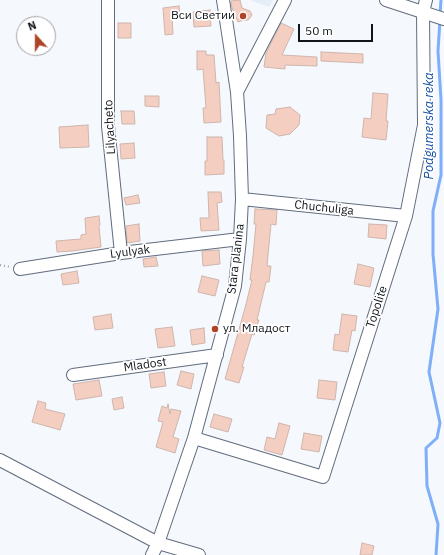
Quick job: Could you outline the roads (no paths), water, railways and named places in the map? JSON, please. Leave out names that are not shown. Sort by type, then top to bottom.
[{"type":"street","name":"Lilyacheto","points":[[108,0],[108,126],[121,253]]},
{"type":"street","name":"Stara planina","points":[[152,555],[158,543],[194,438],[235,286],[240,239],[242,199],[240,136],[237,92],[222,0]]},
{"type":"street","points":[[237,92],[285,0]]},
{"type":"street","points":[[386,0],[425,6],[439,17]]},
{"type":"street","name":"Topolite","points":[[194,438],[323,477],[406,216],[424,125],[425,6]]},
{"type":"street","name":"Chuchuliga","points":[[242,199],[406,216]]},
{"type":"street","name":"Lyulyak","points":[[20,269],[121,253],[240,239]]},
{"type":"street","name":"Mladost","points":[[73,375],[217,355]]},
{"type":"street","points":[[0,460],[158,543],[199,555]]},
{"type":"waterway","name":"Podgumerska reka","points":[[440,14],[441,0]]},
{"type":"waterway","name":"Podgumerska reka","points":[[436,555],[438,524],[427,486],[426,448],[437,438],[440,423],[429,372],[438,309],[433,254],[433,211],[441,175],[441,100],[438,51],[440,20]]},
{"type":"place","name":"Вси Светии","points":[[243,16]]},
{"type":"place","name":"ул. Младост","points":[[215,329]]}]
